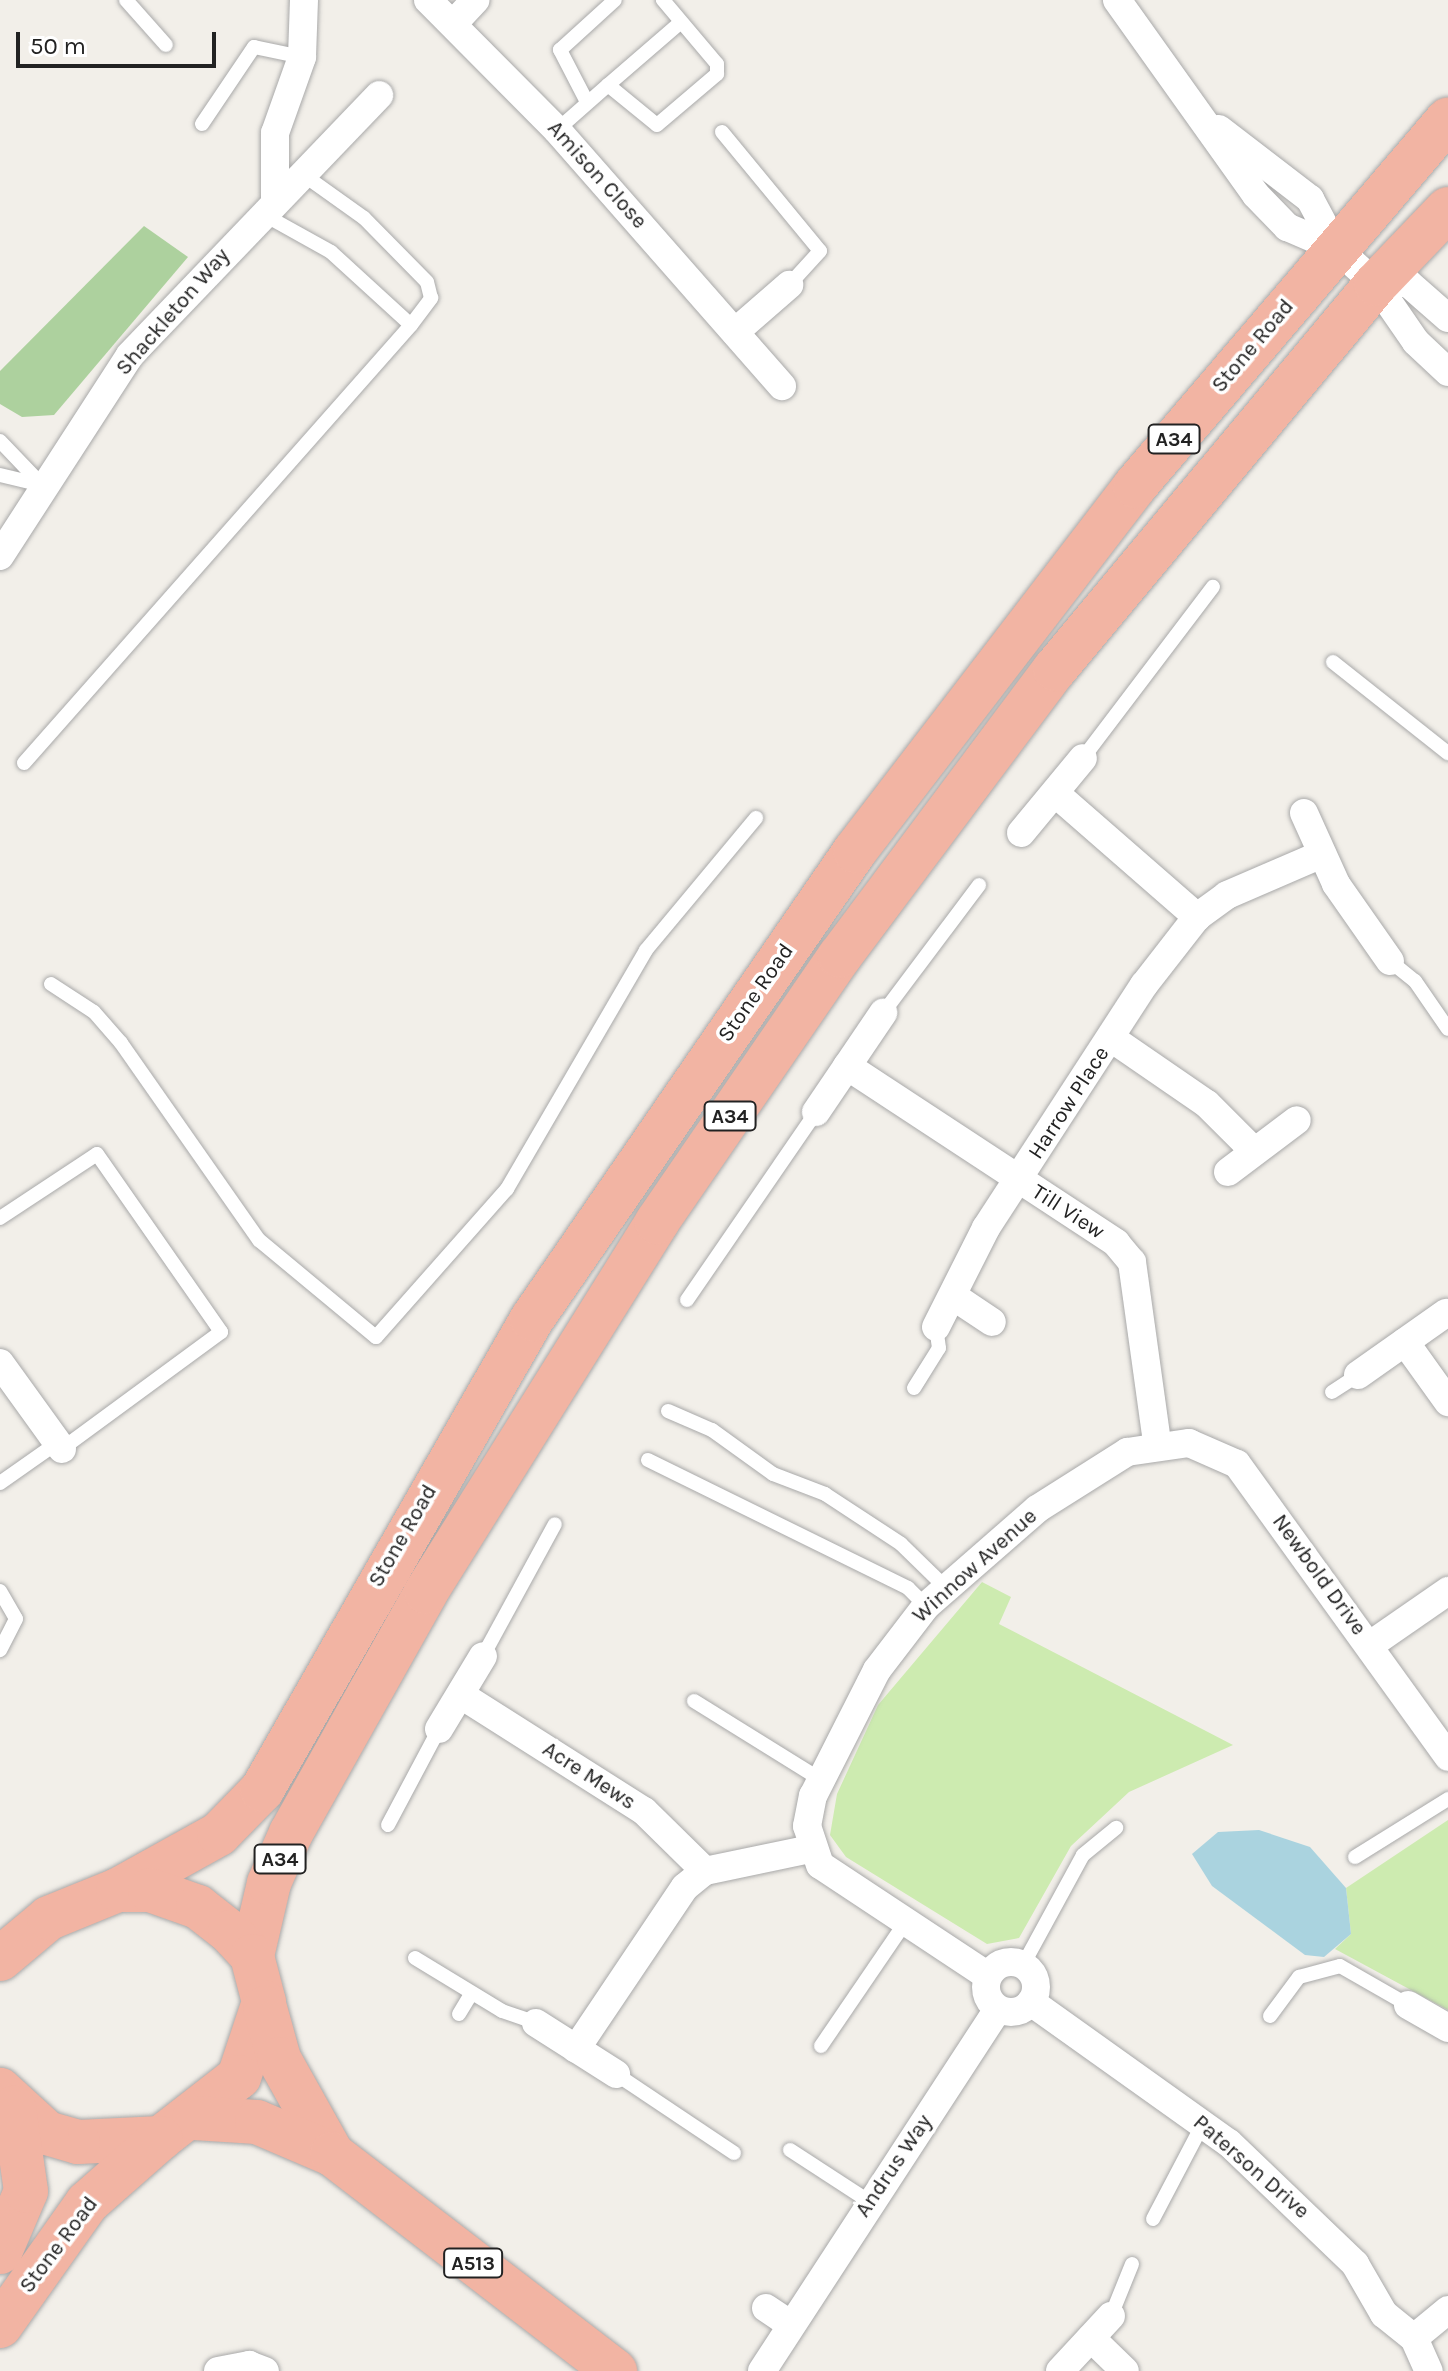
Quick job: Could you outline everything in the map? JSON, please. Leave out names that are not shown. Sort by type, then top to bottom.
[{"type":"highway","name":"Stone Road","points":[[49,1918],[118,1890],[219,1834],[262,1790],[532,1319],[837,876],[1017,634],[1336,248],[1448,120]]},
{"type":"highway","name":"A34","points":[[252,1956],[269,1883],[291,1833],[426,1592],[657,1222],[840,956],[1055,669],[1376,284],[1448,209]]},
{"type":"highway","points":[[118,1890],[150,1890],[198,1907],[252,1956],[264,2002]]},
{"type":"highway","points":[[0,1922],[49,1918]]},
{"type":"highway","points":[[0,1959],[49,1918]]},
{"type":"highway","name":"Stone Road","points":[[0,2326],[87,2203],[239,2077],[264,2002]]},
{"type":"highway","name":"A513","points":[[264,2002],[279,2059],[332,2154]]},
{"type":"highway","name":"Stone Road","points":[[0,2252],[26,2191],[7,2099]]},
{"type":"highway","points":[[7,2099],[47,2133],[78,2142],[178,2128]]},
{"type":"highway","name":"A513","points":[[178,2128],[257,2122],[332,2154],[615,2371]]},
{"type":"street","points":[[268,207],[275,133],[302,57],[304,0]]},
{"type":"street","name":"Amison Close","points":[[428,0],[557,130],[782,386]]},
{"type":"street","points":[[453,24],[475,0]]},
{"type":"street","points":[[1117,0],[1287,227],[1336,248],[1376,284],[1416,342],[1448,372]]},
{"type":"street","name":"Shackleton Way","points":[[0,556],[42,485],[130,355],[268,207],[379,95]]},
{"type":"street","points":[[1376,284],[1408,283],[1448,318]]},
{"type":"street","points":[[735,332],[789,285]]},
{"type":"street","points":[[1021,833],[1083,758]]},
{"type":"street","points":[[1055,793],[1197,917]]},
{"type":"street","points":[[1304,813],[1320,855],[1390,961]]},
{"type":"street","name":"Harrow Place","points":[[936,1327],[956,1298],[986,1228],[1111,1038],[1197,917],[1227,895],[1320,855]]},
{"type":"street","points":[[816,1112],[883,1013]]},
{"type":"street","points":[[1111,1038],[1218,1112],[1254,1151]]},
{"type":"street","name":"Till View","points":[[847,1066],[1116,1243],[1132,1262],[1157,1443]]},
{"type":"street","points":[[1228,1172],[1297,1120]]},
{"type":"street","points":[[956,1298],[992,1322]]},
{"type":"street","points":[[1358,1375],[1446,1313]]},
{"type":"street","points":[[1405,1342],[1448,1402]]},
{"type":"street","points":[[0,1363],[59,1446]]},
{"type":"street","name":"Winnow Avenue","points":[[810,1849],[807,1826],[820,1779],[877,1670],[935,1596],[1081,1477],[1157,1443]]},
{"type":"street","name":"Newbold Drive","points":[[1157,1443],[1189,1443],[1237,1464],[1448,1757]]},
{"type":"street","points":[[1370,1645],[1448,1591]]},
{"type":"street","points":[[439,1729],[483,1656]]},
{"type":"street","name":"Acre Mews","points":[[461,1695],[644,1811],[705,1871]]},
{"type":"street","points":[[576,2049],[685,1887],[705,1871],[810,1849],[834,1878],[988,1976]]},
{"type":"street","points":[[999,1964],[1023,1965],[1035,1977],[1031,2002],[1017,2011],[998,2009],[987,1995],[988,1976],[999,1964]]},
{"type":"street","name":"Paterson Drive","points":[[1031,2002],[1204,2122],[1338,2245],[1384,2314],[1414,2338],[1429,2371]]},
{"type":"street","points":[[1408,2005],[1448,2028]]},
{"type":"street","name":"Andrus Way","points":[[762,2371],[998,2009]]},
{"type":"street","points":[[536,2023],[616,2074]]},
{"type":"street","points":[[766,2308],[790,2324]]},
{"type":"street","points":[[1414,2338],[1448,2310]]},
{"type":"street","points":[[1060,2371],[1111,2316]]},
{"type":"street","points":[[1091,2338],[1125,2371]]},
{"type":"street","points":[[218,2371],[265,2371]]},
{"type":"lane","points":[[126,0],[166,45]]},
{"type":"lane","points":[[587,102],[560,50],[615,0]]},
{"type":"lane","points":[[608,85],[651,122],[664,121],[719,70],[663,0]]},
{"type":"lane","points":[[557,130],[681,22]]},
{"type":"lane","points":[[202,124],[254,47],[302,57]]},
{"type":"lane","points":[[722,132],[820,251],[789,285]]},
{"type":"lane","points":[[24,763],[411,325],[431,298],[427,282],[364,218],[301,173]]},
{"type":"lane","points":[[268,207],[331,252],[411,325]]},
{"type":"lane","points":[[0,441],[42,485]]},
{"type":"lane","points":[[0,475],[42,485]]},
{"type":"lane","points":[[1083,758],[1213,587]]},
{"type":"lane","points":[[1333,662],[1448,753]]},
{"type":"lane","points":[[51,984],[94,1012],[121,1043],[259,1240],[376,1337],[507,1189],[646,950],[756,818]]},
{"type":"lane","points":[[883,1013],[979,885]]},
{"type":"lane","points":[[1390,961],[1415,981],[1448,1029]]},
{"type":"lane","points":[[687,1300],[816,1112]]},
{"type":"lane","points":[[0,1218],[97,1154],[221,1332],[59,1446],[0,1483]]},
{"type":"lane","points":[[914,1388],[939,1348],[936,1327]]},
{"type":"lane","points":[[1332,1392],[1358,1375]]},
{"type":"lane","points":[[668,1411],[712,1430],[773,1474],[825,1494],[901,1544],[935,1596]]},
{"type":"lane","points":[[648,1460],[908,1588],[935,1596]]},
{"type":"lane","points":[[483,1656],[555,1524]]},
{"type":"lane","points":[[0,1591],[16,1619],[0,1650]]},
{"type":"lane","points":[[694,1701],[820,1779]]},
{"type":"lane","points":[[388,1825],[439,1729]]},
{"type":"lane","points":[[1355,1857],[1448,1799]]},
{"type":"lane","points":[[1023,1965],[1083,1855],[1116,1828]]},
{"type":"lane","points":[[821,2046],[905,1923]]},
{"type":"lane","points":[[415,1958],[471,1994],[536,2023]]},
{"type":"lane","points":[[1270,2016],[1299,1977],[1340,1966],[1408,2005]]},
{"type":"lane","points":[[459,2014],[471,1994]]},
{"type":"lane","points":[[616,2074],[734,2153]]},
{"type":"lane","points":[[1153,2219],[1204,2122]]},
{"type":"lane","points":[[790,2150],[870,2202]]},
{"type":"lane","points":[[1111,2316],[1132,2264]]},
{"type":"green space","points":[[144,226],[188,257],[54,415],[22,417],[0,404],[0,371]]},
{"type":"green space","points":[[982,1582],[1011,1597],[999,1624],[1233,1745],[1129,1792],[1071,1846],[1019,1938],[987,1944],[846,1857],[830,1835],[837,1794],[878,1705]]},
{"type":"green space","points":[[1448,1820],[1448,2010],[1335,1949],[1351,1934],[1346,1888]]},
{"type":"water","points":[[1259,1830],[1310,1847],[1346,1888],[1351,1934],[1324,1957],[1305,1955],[1212,1886],[1192,1854],[1218,1832]]}]
